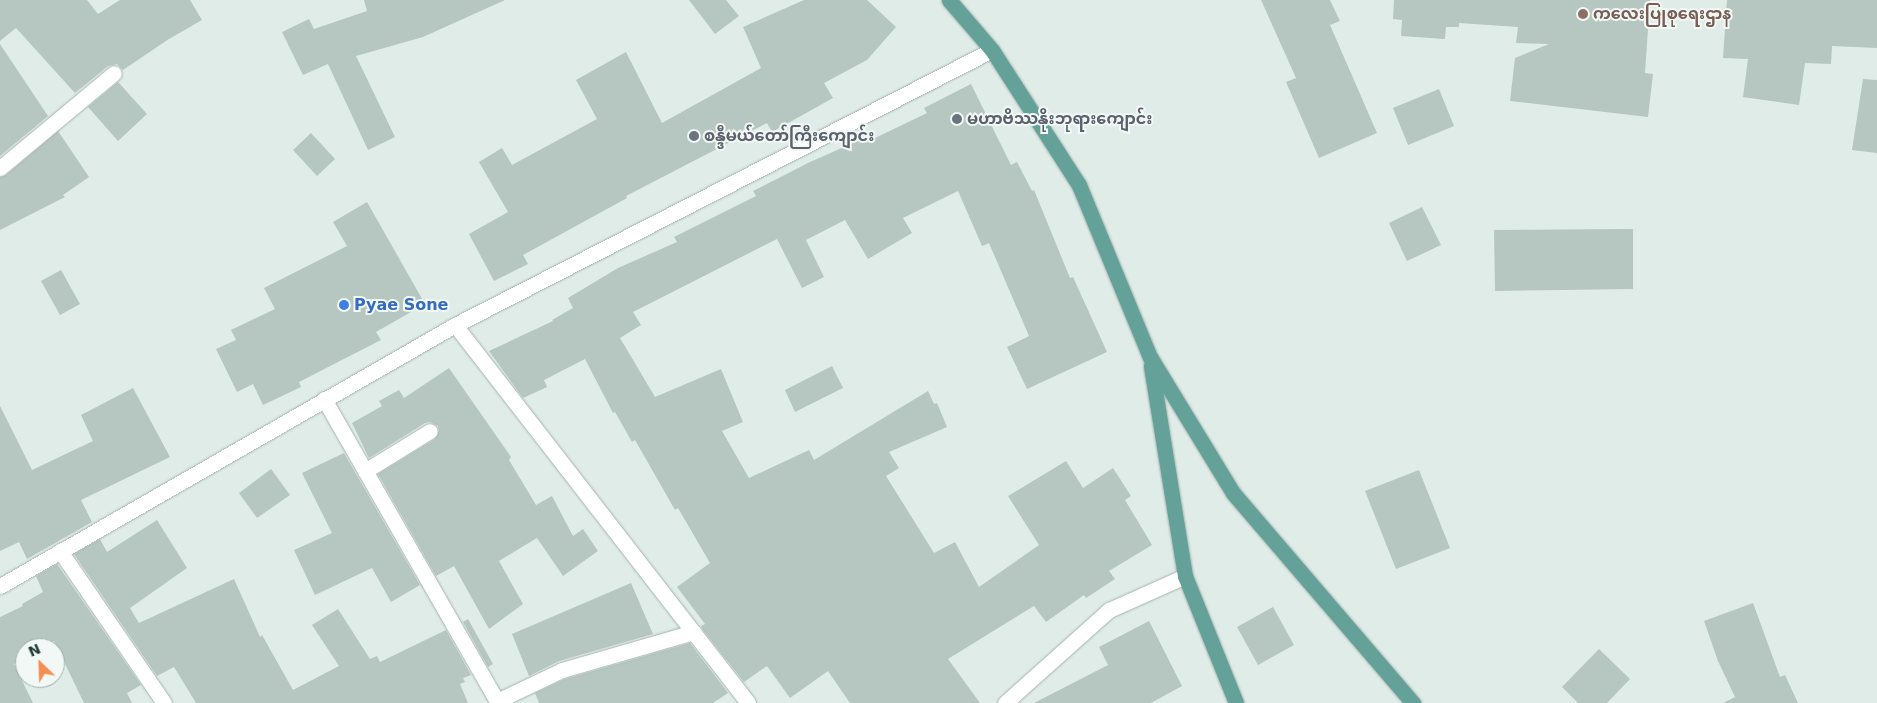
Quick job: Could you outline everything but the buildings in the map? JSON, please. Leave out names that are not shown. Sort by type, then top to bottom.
[{"type":"main road","points":[[949,0],[992,50],[1079,185],[1150,357],[1233,493],[1413,703]]},
{"type":"main road","points":[[1150,357],[1185,576],[1236,703]]},
{"type":"street","points":[[0,586],[455,325],[992,50]]},
{"type":"street","points":[[0,168],[114,73]]},
{"type":"street","points":[[455,325],[748,703]]},
{"type":"street","points":[[324,399],[497,701],[562,670],[694,632]]},
{"type":"street","points":[[364,471],[430,431]]},
{"type":"street","points":[[60,551],[164,703]]},
{"type":"street","points":[[1004,703],[1109,610],[1185,576]]},
{"type":"place","name":"ကလေးပြုစုရေးဌာန","points":[[1583,14]]},
{"type":"place","name":"မဟာဗိဿနိုးဘုရားကျောင်း","points":[[957,119]]},
{"type":"place","name":"စန္ဒီမယ်တော်ကြီးကျောင်း","points":[[694,136]]},
{"type":"place","name":"Pyae Sone","points":[[344,305]]}]
